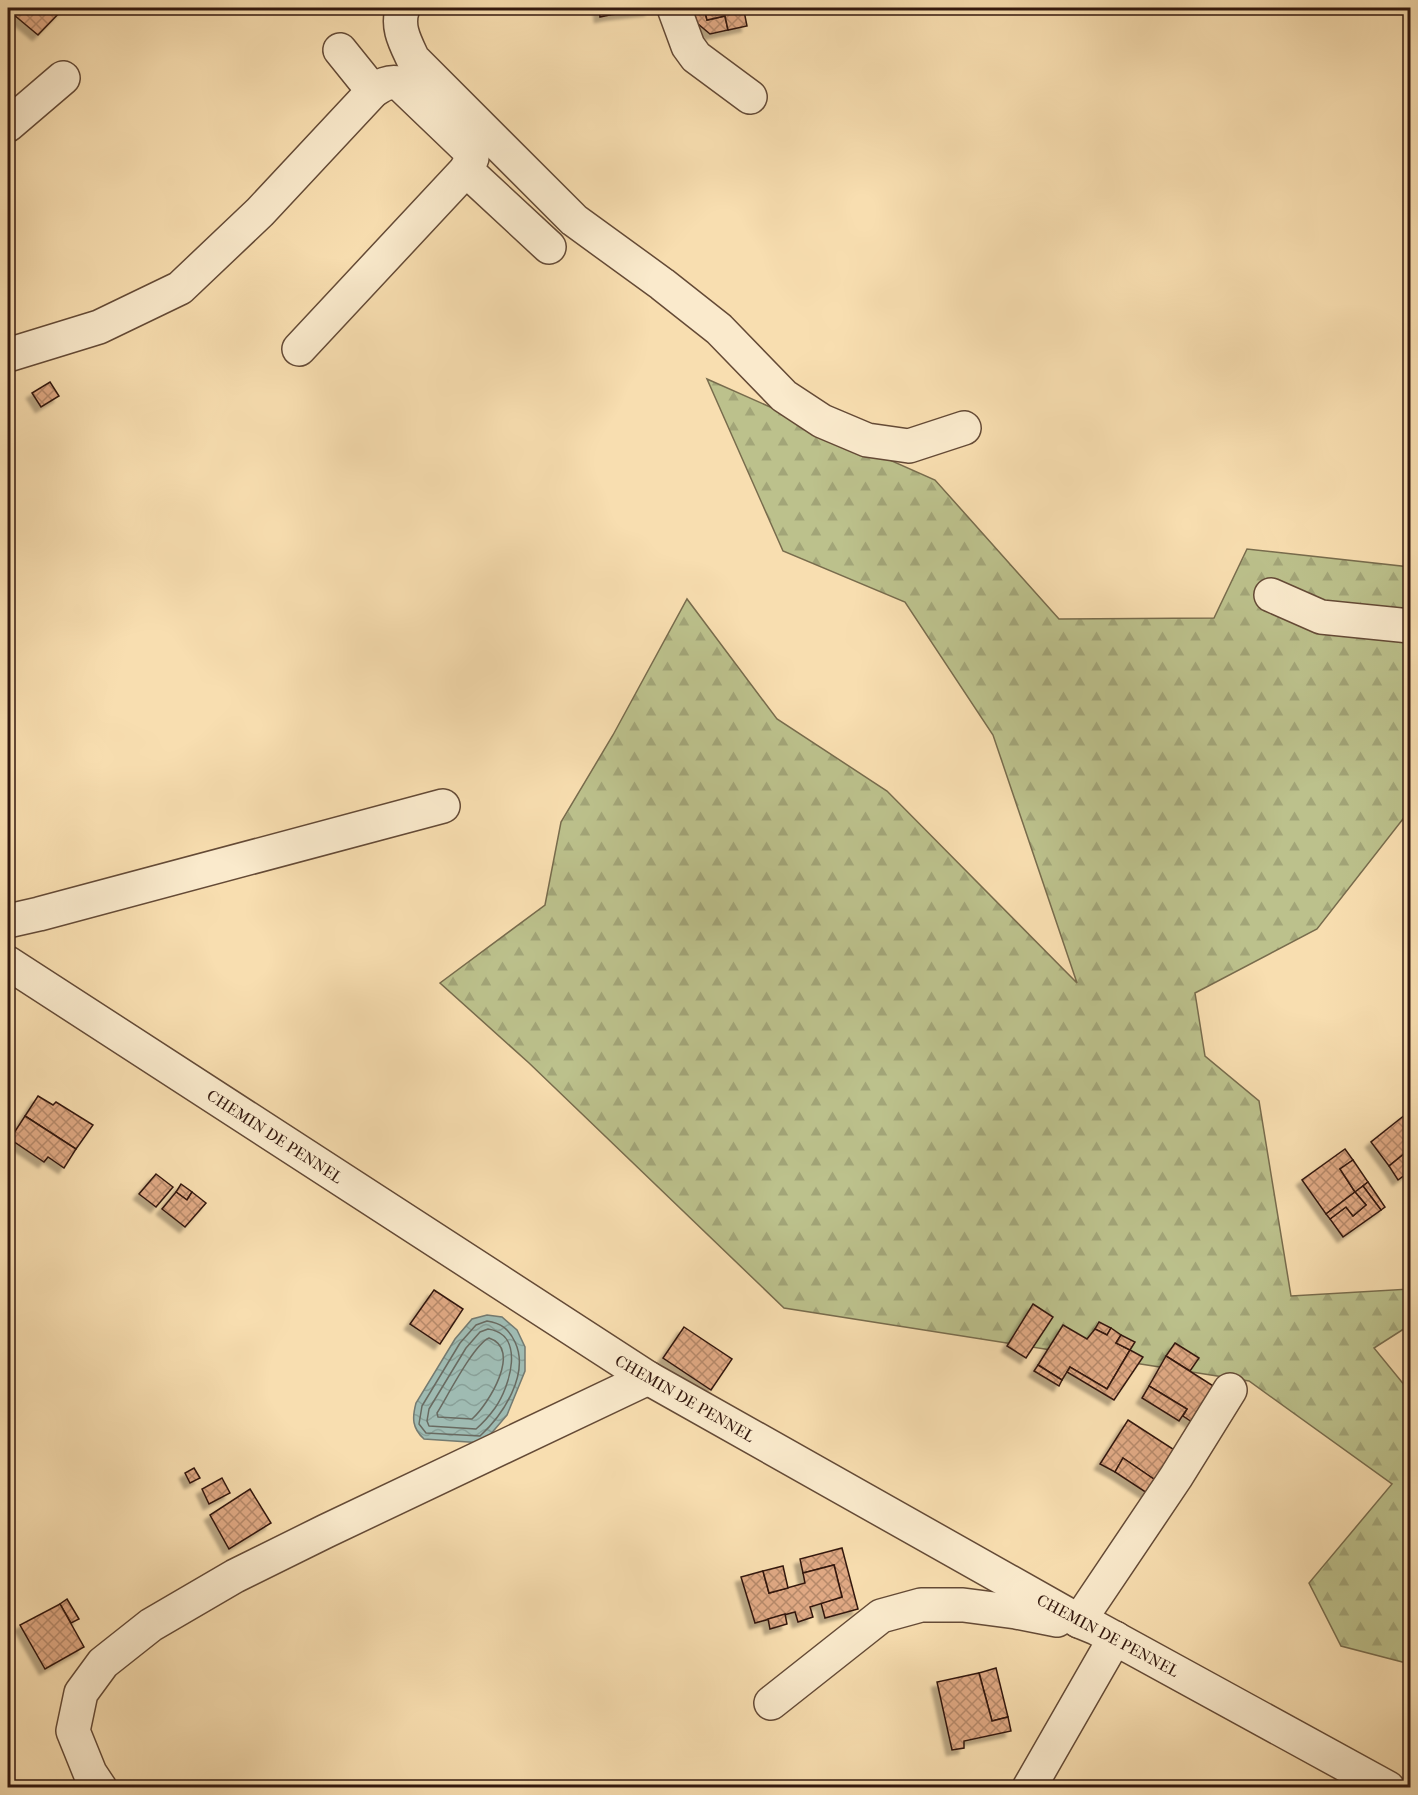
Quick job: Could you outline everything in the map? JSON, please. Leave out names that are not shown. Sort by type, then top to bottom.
[{"type":"street","points":[[403,8],[399,17],[402,38],[413,59],[574,220],[719,329],[783,396],[822,421],[867,440],[909,446],[964,428]]},
{"type":"street","points":[[674,8],[688,46],[696,57],[750,97]]},
{"type":"street","points":[[340,50],[373,91]]},
{"type":"street","points":[[8,125],[63,78]]},
{"type":"street","points":[[8,355],[99,327],[180,288],[260,212],[373,91],[386,83],[399,83],[471,152],[472,158],[465,170],[300,349]]},
{"type":"street","points":[[465,170],[549,247]]},
{"type":"street","points":[[1271,595],[1321,617],[1410,626]]},
{"type":"street","points":[[8,921],[443,806]]},
{"type":"street","name":"CHEMIN DE PENNEL","points":[[8,963],[648,1378],[1097,1629],[1388,1788]]},
{"type":"street","points":[[100,1788],[90,1773],[74,1731],[81,1693],[103,1663],[151,1624],[235,1576],[648,1378]]},
{"type":"street","points":[[1029,1788],[1097,1629],[1176,1477],[1230,1390]]},
{"type":"street","points":[[771,1703],[881,1616],[921,1605],[984,1607],[1097,1629]]},
{"type":"green space","points":[[707,379],[935,480],[1059,619],[1214,618],[1247,549],[1410,567],[1410,810],[1317,929],[1195,993],[1205,1056],[1259,1101],[1291,1296],[1410,1289],[1410,1325],[1374,1348],[1410,1392],[1410,1664],[1341,1646],[1309,1583],[1392,1484],[1249,1381],[784,1308],[529,1063],[440,983],[545,905],[561,822],[613,735],[687,599],[777,719],[887,791],[1077,983],[993,735],[905,602],[783,551]]},
{"type":"water","points":[[487,1315],[502,1317],[517,1330],[525,1347],[525,1371],[507,1415],[483,1443],[424,1439],[417,1431],[414,1422],[416,1403],[455,1339],[472,1319]]},
{"type":"building","points":[[8,8],[64,8],[38,35]]},
{"type":"building","points":[[599,8],[609,8],[610,15],[600,17]]},
{"type":"building","points":[[609,8],[650,8],[650,10],[610,15]]},
{"type":"building","points":[[693,8],[704,8],[707,20],[725,16],[728,30],[710,34],[697,23]]},
{"type":"building","points":[[704,8],[749,8],[744,11],[747,26],[728,30],[725,16],[707,20]]},
{"type":"building","points":[[50,382],[59,396],[41,407],[32,393]]},
{"type":"building","points":[[38,1096],[53,1105],[56,1102],[93,1125],[76,1149],[25,1116]]},
{"type":"building","points":[[1406,1114],[1410,1120],[1410,1131],[1406,1135],[1410,1141],[1410,1149],[1389,1166],[1371,1142]]},
{"type":"building","points":[[25,1116],[76,1149],[64,1168],[48,1157],[44,1162],[10,1139]]},
{"type":"building","points":[[1345,1149],[1353,1160],[1340,1169],[1355,1192],[1326,1214],[1302,1180]]},
{"type":"building","points":[[1410,1149],[1410,1171],[1398,1180],[1389,1166]]},
{"type":"building","points":[[1353,1160],[1368,1182],[1355,1192],[1340,1169]]},
{"type":"building","points":[[156,1174],[173,1187],[156,1207],[139,1194]]},
{"type":"building","points":[[1368,1182],[1385,1207],[1381,1210],[1363,1186]]},
{"type":"building","points":[[181,1184],[192,1192],[187,1200],[176,1192]]},
{"type":"building","points":[[1363,1186],[1381,1210],[1343,1237],[1330,1219],[1346,1207],[1353,1216],[1366,1205],[1355,1192]]},
{"type":"building","points":[[176,1192],[187,1200],[192,1192],[206,1203],[185,1227],[162,1209]]},
{"type":"building","points":[[1355,1192],[1366,1205],[1353,1216],[1346,1207],[1330,1219],[1326,1214]]},
{"type":"building","points":[[434,1290],[463,1309],[440,1344],[410,1324]]},
{"type":"building","points":[[1033,1304],[1053,1317],[1026,1358],[1007,1346]]},
{"type":"building","points":[[1099,1322],[1111,1328],[1107,1335],[1095,1329]]},
{"type":"building","points":[[1063,1325],[1087,1339],[1095,1329],[1107,1335],[1111,1328],[1121,1335],[1116,1343],[1130,1350],[1107,1389],[1070,1367],[1062,1380],[1038,1365]]},
{"type":"building","points":[[684,1327],[732,1359],[711,1390],[663,1358]]},
{"type":"building","points":[[1121,1335],[1135,1342],[1130,1350],[1116,1343]]},
{"type":"building","points":[[1175,1343],[1199,1358],[1190,1371],[1166,1356]]},
{"type":"building","points":[[1130,1350],[1143,1357],[1114,1400],[1067,1372],[1070,1367],[1107,1389]]},
{"type":"building","points":[[1166,1356],[1218,1389],[1195,1424],[1183,1416],[1187,1409],[1149,1386]]},
{"type":"building","points":[[1038,1365],[1062,1380],[1059,1386],[1034,1371]]},
{"type":"building","points":[[1149,1386],[1187,1409],[1179,1421],[1142,1398]]},
{"type":"building","points":[[1128,1420],[1179,1453],[1161,1484],[1123,1458],[1115,1472],[1100,1464]]},
{"type":"building","points":[[1123,1458],[1161,1484],[1153,1497],[1115,1472]]},
{"type":"building","points":[[194,1468],[200,1478],[190,1483],[185,1473]]},
{"type":"building","points":[[222,1478],[230,1493],[209,1504],[202,1489]]},
{"type":"building","points":[[250,1489],[271,1523],[229,1549],[210,1515]]},
{"type":"building","points":[[842,1548],[858,1609],[825,1618],[821,1603],[842,1597],[834,1565],[803,1573],[800,1559]]},
{"type":"building","points":[[834,1565],[842,1597],[810,1607],[813,1617],[798,1622],[795,1612],[755,1623],[741,1577],[763,1571],[769,1593],[805,1583],[803,1573]]},
{"type":"building","points":[[783,1566],[788,1588],[769,1593],[763,1571]]},
{"type":"building","points":[[67,1599],[79,1619],[71,1623],[60,1604]]},
{"type":"building","points":[[60,1604],[84,1647],[45,1669],[20,1625]]},
{"type":"building","points":[[785,1614],[787,1624],[770,1629],[768,1619]]},
{"type":"building","points":[[996,1668],[1008,1717],[992,1721],[979,1673]]},
{"type":"building","points":[[979,1673],[992,1721],[1008,1717],[1011,1731],[964,1741],[964,1748],[952,1750],[937,1682]]}]
